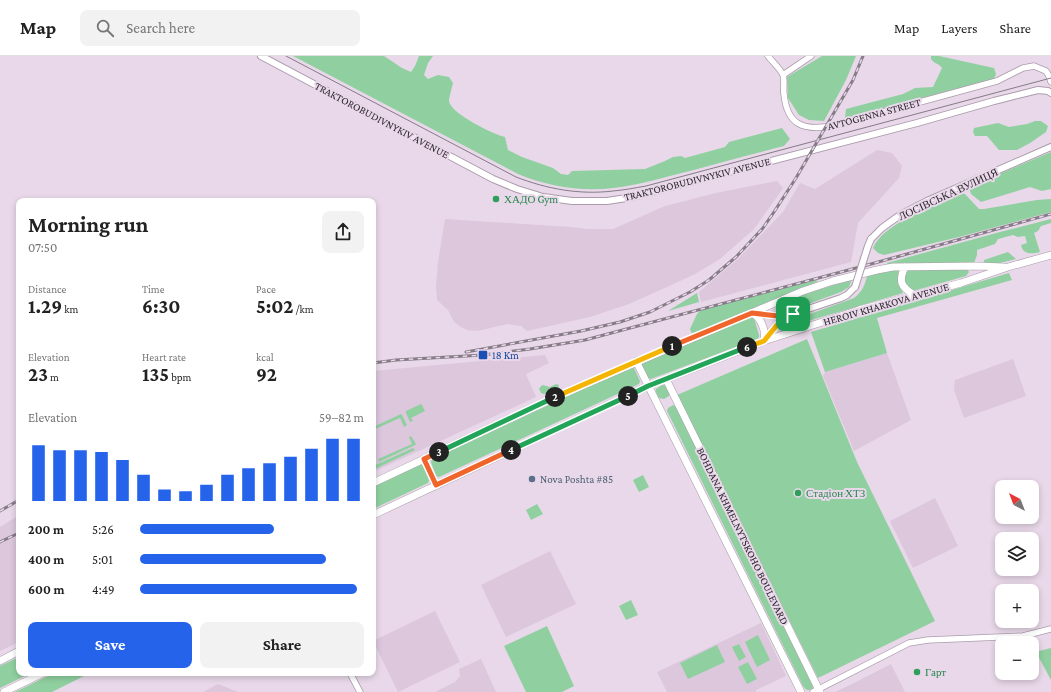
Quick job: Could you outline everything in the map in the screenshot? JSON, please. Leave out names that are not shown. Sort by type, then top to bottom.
[{"type":"main road","name":"TRAKTOROBUDIVNYKIV AVENUE","points":[[261,56],[493,179],[517,190],[543,197],[572,201],[607,201],[651,193],[917,123],[994,101],[1038,90],[1048,91],[1051,93]]},
{"type":"main road","name":"ЛОСІВСЬКА ВУЛИЦЯ","points":[[752,313],[778,316],[793,314],[847,295],[855,288],[871,239],[894,219],[912,209],[1051,147]]},
{"type":"main road","name":"HEROIV KHARKOVA AVENUE","points":[[376,514],[648,386],[764,341],[859,310],[961,283],[1008,267],[1051,255]]},
{"type":"main road","points":[[961,283],[971,274],[970,270],[966,266]]},
{"type":"main road","name":"HEROIV KHARKOVA AVENUE","points":[[376,482],[562,394],[636,361],[803,291],[833,281],[877,270],[905,267],[1008,267]]},
{"type":"main road","points":[[905,267],[901,282],[906,290],[914,295]]},
{"type":"main road","points":[[752,313],[759,318],[763,327],[765,336],[764,341]]},
{"type":"main road","points":[[764,341],[777,325],[793,314]]},
{"type":"main road","name":"BOHDANA KHMELNYTSKOHO BOULEVARD","points":[[636,361],[801,692]]},
{"type":"main road","name":"BOHDANA KHMELNYTSKOHO BOULEVARD","points":[[666,379],[817,691]]},
{"type":"main road","points":[[424,459],[436,485]]},
{"type":"main road","points":[[0,661],[16,653]]},
{"type":"main road","points":[[4,692],[37,676]]},
{"type":"street","points":[[768,56],[783,75],[811,56]]},
{"type":"street","name":"AVTOGENNA STREET","points":[[783,75],[785,102],[792,118],[801,126],[820,128],[997,81],[1023,68],[1034,66],[1046,71],[1051,82]]},
{"type":"street","points":[[817,691],[909,643],[928,640],[1023,636],[1051,629]]},
{"type":"street","points":[[352,676],[360,692]]},
{"type":"shaded area","points":[[877,150],[892,153],[902,166],[899,178],[858,223],[851,262],[701,302],[699,292],[738,259],[783,212],[800,183],[815,189]]},
{"type":"shaded area","points":[[777,181],[783,188],[754,229],[720,259],[695,274],[629,304],[590,317],[527,331],[521,326],[507,324],[478,331],[467,330],[454,322],[448,310],[437,300],[436,288],[438,262],[445,219],[587,229],[613,229],[665,206],[716,193]]},
{"type":"shaded area","points":[[887,353],[911,420],[854,451],[823,376],[825,372]]},
{"type":"shaded area","points":[[545,355],[549,363],[526,374],[536,397],[376,471],[376,371]]},
{"type":"shaded area","points":[[1013,359],[1026,396],[964,418],[954,390],[955,380]]},
{"type":"shaded area","points":[[935,498],[958,546],[913,568],[890,521]]},
{"type":"shaded area","points":[[16,517],[16,643],[0,651],[0,527]]},
{"type":"shaded area","points":[[550,551],[576,604],[506,637],[481,585]]},
{"type":"shaded area","points":[[435,611],[460,662],[398,692],[376,647],[376,640]]},
{"type":"shaded area","points":[[761,623],[786,676],[756,690],[756,692],[667,692],[657,672]]},
{"type":"shaded area","points":[[481,659],[496,692],[435,692],[455,682],[460,676],[459,669]]},
{"type":"shaded area","points":[[891,664],[905,692],[835,692],[854,683]]},
{"type":"shaded area","points":[[218,684],[238,692],[203,692]]},
{"type":"green space","points":[[293,56],[384,56],[411,72],[419,56],[433,56],[428,63],[424,75],[428,79],[438,75],[449,77],[453,83],[449,101],[451,106],[457,112],[473,123],[505,137],[508,150],[522,157],[553,168],[561,174],[568,175],[572,171],[645,169],[673,157],[681,156],[685,158],[725,147],[729,142],[782,128],[790,139],[784,146],[623,187],[589,189],[552,185],[518,174]]},
{"type":"green space","points":[[822,56],[856,56],[846,80],[824,121],[809,120],[799,115],[788,98],[787,77]]},
{"type":"green space","points":[[931,56],[939,56],[994,68],[996,74],[994,79],[845,118],[846,109],[903,94],[915,88],[933,87],[942,68],[932,61]]},
{"type":"green space","points":[[1041,121],[1048,126],[1046,132],[1017,150],[999,150],[987,136],[975,136],[973,132],[974,128],[998,123],[1009,127]]},
{"type":"green space","points":[[1051,152],[1051,189],[1042,191],[1030,187],[981,202],[971,194],[969,188],[975,184]]},
{"type":"green space","points":[[962,193],[965,194],[979,209],[1051,199],[1051,212],[959,237],[884,255],[878,253],[873,248],[888,230],[899,223],[912,215]]},
{"type":"green space","points":[[1051,219],[1051,223],[1041,226],[1038,231],[1034,233],[1040,252],[1028,253],[1024,251],[1021,245],[1027,243],[1025,236],[1018,237],[1013,235],[998,239],[995,244],[977,250],[974,263],[887,265],[887,263]]},
{"type":"green space","points":[[1008,252],[1016,259],[1000,263],[984,263],[984,260]]},
{"type":"green space","points":[[909,269],[967,269],[969,272],[966,276],[913,291],[906,286],[904,282],[905,275]]},
{"type":"green space","points":[[888,270],[899,270],[899,282],[903,293],[798,324],[796,323],[796,319],[854,298],[863,288],[867,276]]},
{"type":"green space","points":[[1009,273],[1012,280],[877,318],[887,353],[825,372],[811,332]]},
{"type":"green space","points":[[852,279],[849,287],[841,292],[781,314],[778,303]]},
{"type":"green space","points":[[816,280],[818,281],[692,334],[690,329],[697,314],[701,310]]},
{"type":"green space","points":[[697,293],[699,302],[668,311]]},
{"type":"green space","points":[[749,316],[754,318],[759,335],[757,339],[651,379],[648,378],[640,366],[643,361]]},
{"type":"green space","name":"Стадіон ХТЗ","points":[[807,339],[857,462],[935,621],[818,678],[677,395]]},
{"type":"green space","points":[[631,367],[634,368],[640,381],[639,384],[439,477],[436,476],[431,462],[432,459]]},
{"type":"green space","points":[[556,384],[559,385],[558,388],[544,394],[541,393],[539,389],[543,385],[550,387]]},
{"type":"green space","points":[[662,385],[667,387],[669,392],[669,396],[664,399],[659,398],[656,392],[656,389]]},
{"type":"green space","points":[[421,404],[425,411],[411,418],[413,421],[410,422],[406,411]]},
{"type":"green space","points":[[673,405],[677,408],[811,682],[813,687],[812,689],[807,690],[803,686],[667,411],[668,408]]},
{"type":"green space","points":[[401,414],[407,425],[404,427],[400,418],[376,429],[376,426]]},
{"type":"green space","points":[[411,436],[416,444],[415,445],[379,462],[378,459],[412,444],[409,437]]},
{"type":"green space","points":[[413,448],[415,450],[376,469],[376,465]]},
{"type":"green space","points":[[420,464],[423,466],[429,480],[428,483],[376,508],[376,485]]},
{"type":"green space","points":[[643,475],[649,487],[639,492],[633,480]]},
{"type":"green space","points":[[537,504],[543,514],[531,520],[526,510]]},
{"type":"green space","points":[[631,600],[638,615],[626,620],[619,606]]},
{"type":"green space","points":[[547,626],[574,686],[562,692],[526,692],[504,646]]},
{"type":"green space","points":[[758,635],[770,660],[757,667],[745,642]]},
{"type":"green space","points":[[739,644],[746,657],[739,661],[732,647]]},
{"type":"green space","points":[[717,645],[725,662],[688,679],[680,663]]},
{"type":"green space","points":[[1051,648],[1051,680],[1039,658],[1039,651]]},
{"type":"green space","points":[[16,658],[16,676],[25,676],[0,688],[0,666]]},
{"type":"green space","points":[[748,662],[757,679],[747,684],[738,667]]},
{"type":"green space","points":[[48,676],[84,676],[52,692],[15,692]]},
{"type":"tram line","points":[[286,56],[516,177],[552,188],[588,192],[617,191],[646,186],[1051,78]]},
{"type":"railway","points":[[466,352],[581,331],[620,322],[650,312],[690,292],[709,280],[736,257],[763,228],[796,178],[853,80],[863,56]]},
{"type":"railway","points":[[376,363],[483,355],[585,340],[871,264],[1051,214]]},
{"type":"railway","points":[[0,511],[16,502]]},
{"type":"railway","points":[[0,542],[16,534]]},
{"type":"place","name":"ХАДО Gym","points":[[496,199]]},
{"type":"place","name":"18 Km","points":[[483,355]]},
{"type":"place","name":"Nova Poshta #85","points":[[532,479]]},
{"type":"place","name":"Стадіон ХТЗ","points":[[798,493]]},
{"type":"place","name":"Гарт","points":[[917,672]]},
{"type":"route","points":[[752,313],[778,316],[793,314],[777,325],[764,341],[648,386],[436,485],[424,459],[535,406],[636,361],[752,313]]}]
